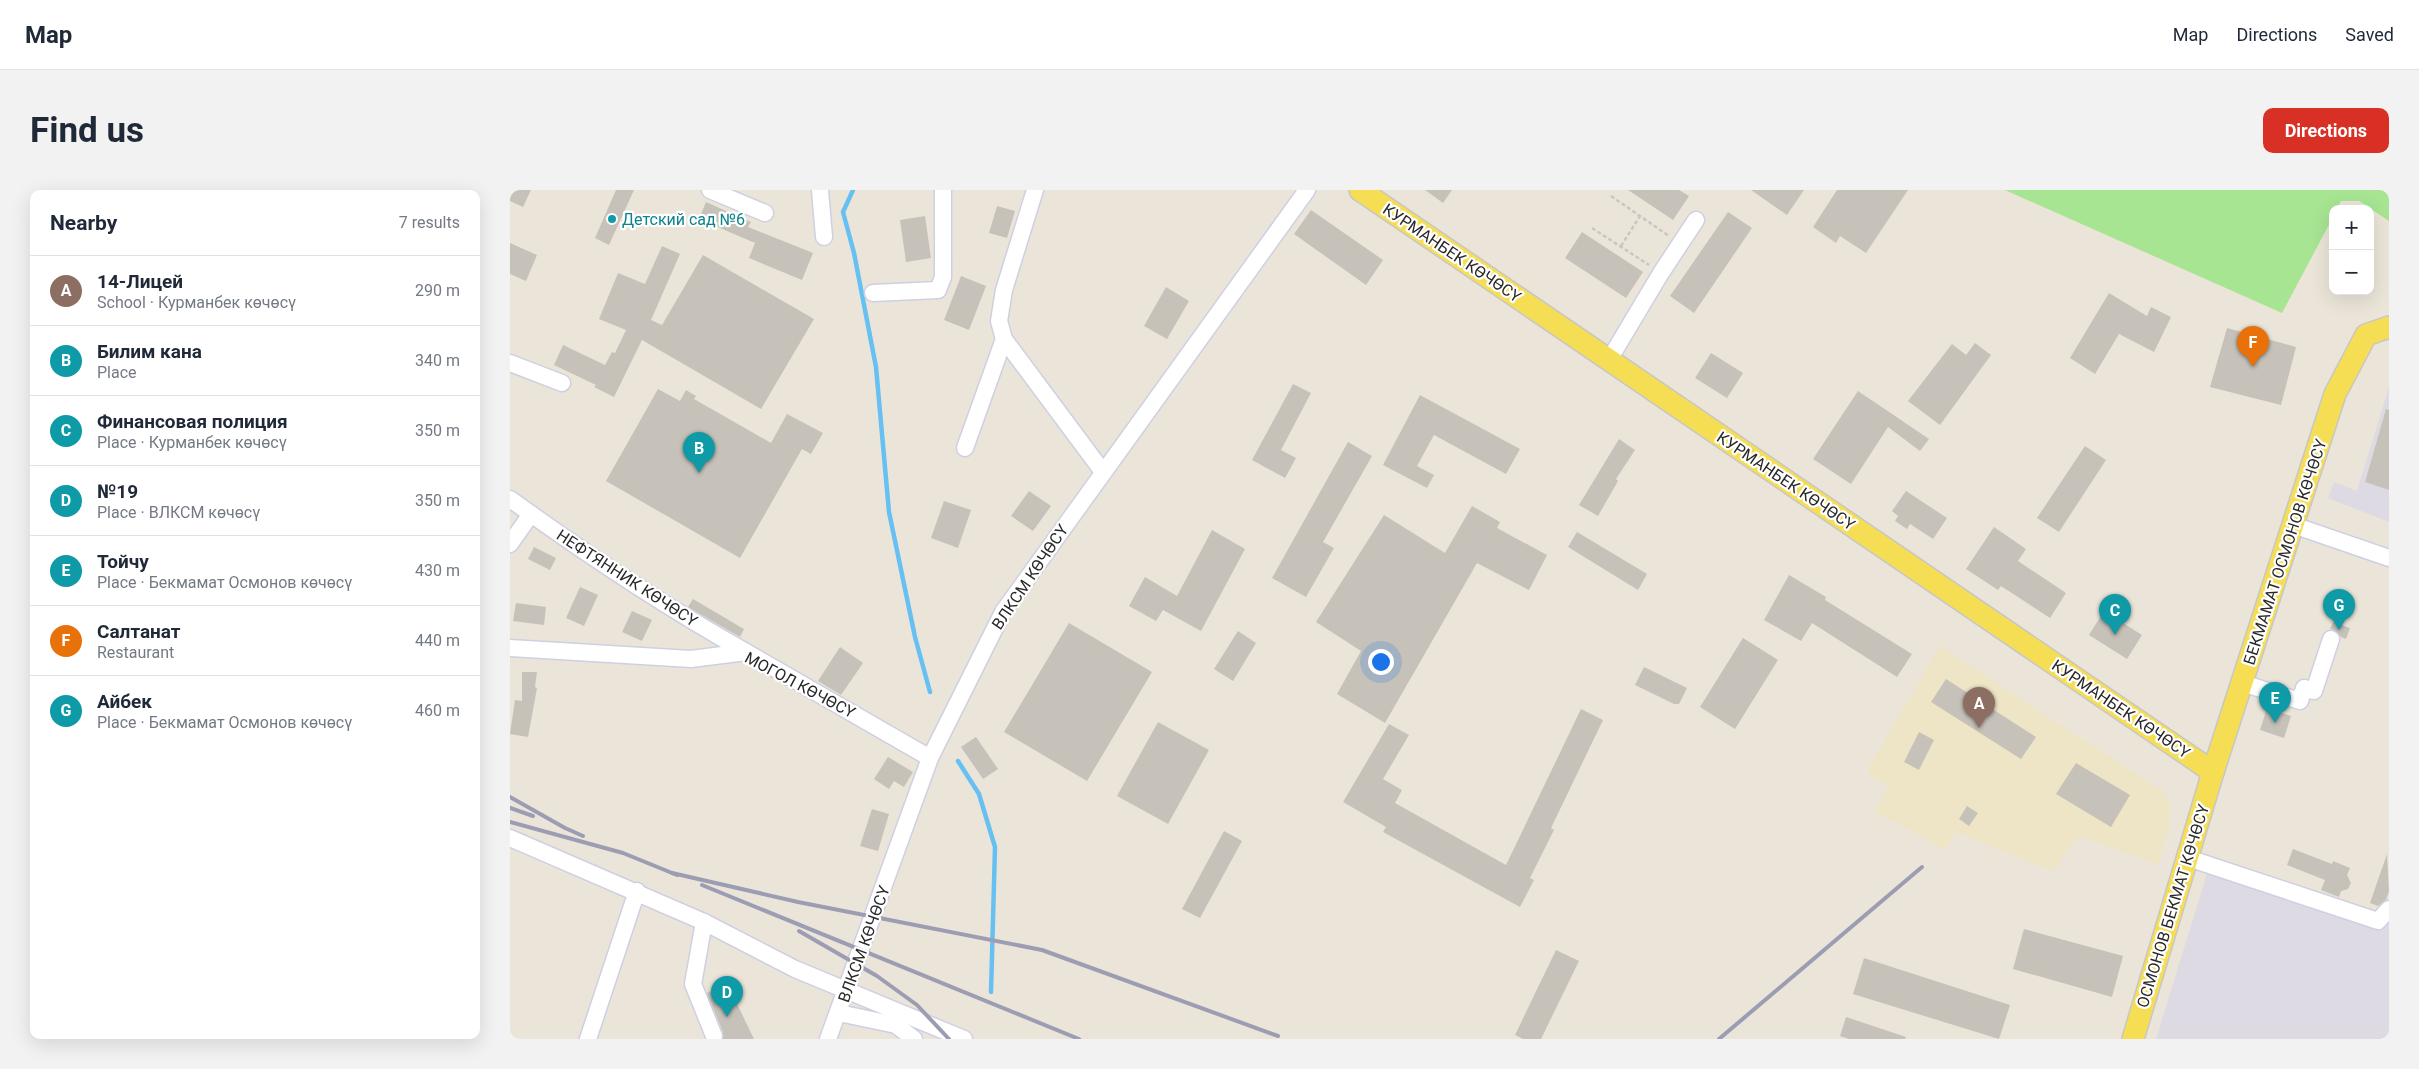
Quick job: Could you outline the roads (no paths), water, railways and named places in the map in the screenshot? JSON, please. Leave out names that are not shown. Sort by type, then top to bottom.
[{"type":"main road","name":"КУРМАНБЕК КӨЧӨСҮ","points":[[1360,190],[2213,772]]},
{"type":"main road","name":"БЕКМАМАТ ОСМОНОВ КӨЧӨСҮ","points":[[2213,772],[2335,394],[2366,335],[2389,327]]},
{"type":"main road","name":"ОСМОНОВ БЕКМАТ КӨЧӨСҮ","points":[[2133,1039],[2213,772]]},
{"type":"street","points":[[820,190],[824,237]]},
{"type":"street","points":[[873,293],[938,290],[943,277],[943,190]]},
{"type":"street","points":[[1035,190],[1004,290],[999,321],[1004,339],[1103,472]]},
{"type":"street","name":"ВЛКСМ КӨЧӨСҮ","points":[[828,1039],[930,758],[1002,612],[1307,190]]},
{"type":"street","points":[[713,191],[765,213]]},
{"type":"street","points":[[1608,360],[1696,220]]},
{"type":"street","points":[[965,448],[1004,339]]},
{"type":"street","points":[[510,363],[562,383]]},
{"type":"street","name":"НЕФТЯННИК КӨЧӨСҮ","points":[[510,498],[584,552],[746,652]]},
{"type":"street","points":[[510,544],[531,514]]},
{"type":"street","points":[[2293,525],[2389,558]]},
{"type":"street","points":[[2242,683],[2300,701],[2304,688],[2314,691],[2331,639]]},
{"type":"street","name":"МОГОЛ КӨЧӨСҮ","points":[[510,648],[692,659],[746,652],[930,758]]},
{"type":"street","points":[[510,838],[704,922],[795,969],[964,1039]]},
{"type":"street","points":[[2188,858],[2378,921],[2389,909]]},
{"type":"street","points":[[588,1039],[636,891]]},
{"type":"street","points":[[704,922],[695,961],[693,984],[714,1036]]},
{"type":"street","points":[[839,1013],[896,1025],[914,1039]]},
{"type":"waterway","points":[[853,190],[843,212],[854,253],[876,367],[889,512],[915,637],[930,692]]},
{"type":"waterway","points":[[958,761],[979,794],[995,847],[991,992]]},
{"type":"railway","points":[[510,797],[583,836]]},
{"type":"railway","points":[[510,808],[533,816]]},
{"type":"railway","points":[[510,822],[623,853],[677,875]]},
{"type":"railway","points":[[1719,1039],[1922,867]]},
{"type":"railway","points":[[672,873],[798,902],[1042,950],[1278,1036]]},
{"type":"railway","points":[[702,885],[1079,1039]]},
{"type":"railway","points":[[799,931],[877,976],[917,1005],[949,1039]]},
{"type":"place","name":"Детский сад №6","points":[[612,219]]},
{"type":"place","name":"Салтанат","points":[[2253,367]]},
{"type":"place","name":"Билим кана","points":[[699,473]]},
{"type":"place","name":"Айбек","points":[[2339,630]]},
{"type":"place","name":"Финансовая полиция","points":[[2115,635]]},
{"type":"place","name":"Тойчу","points":[[2275,723]]},
{"type":"place","name":"14-Лицей","points":[[1979,728]]},
{"type":"place","name":"№19","points":[[727,1017]]}]
